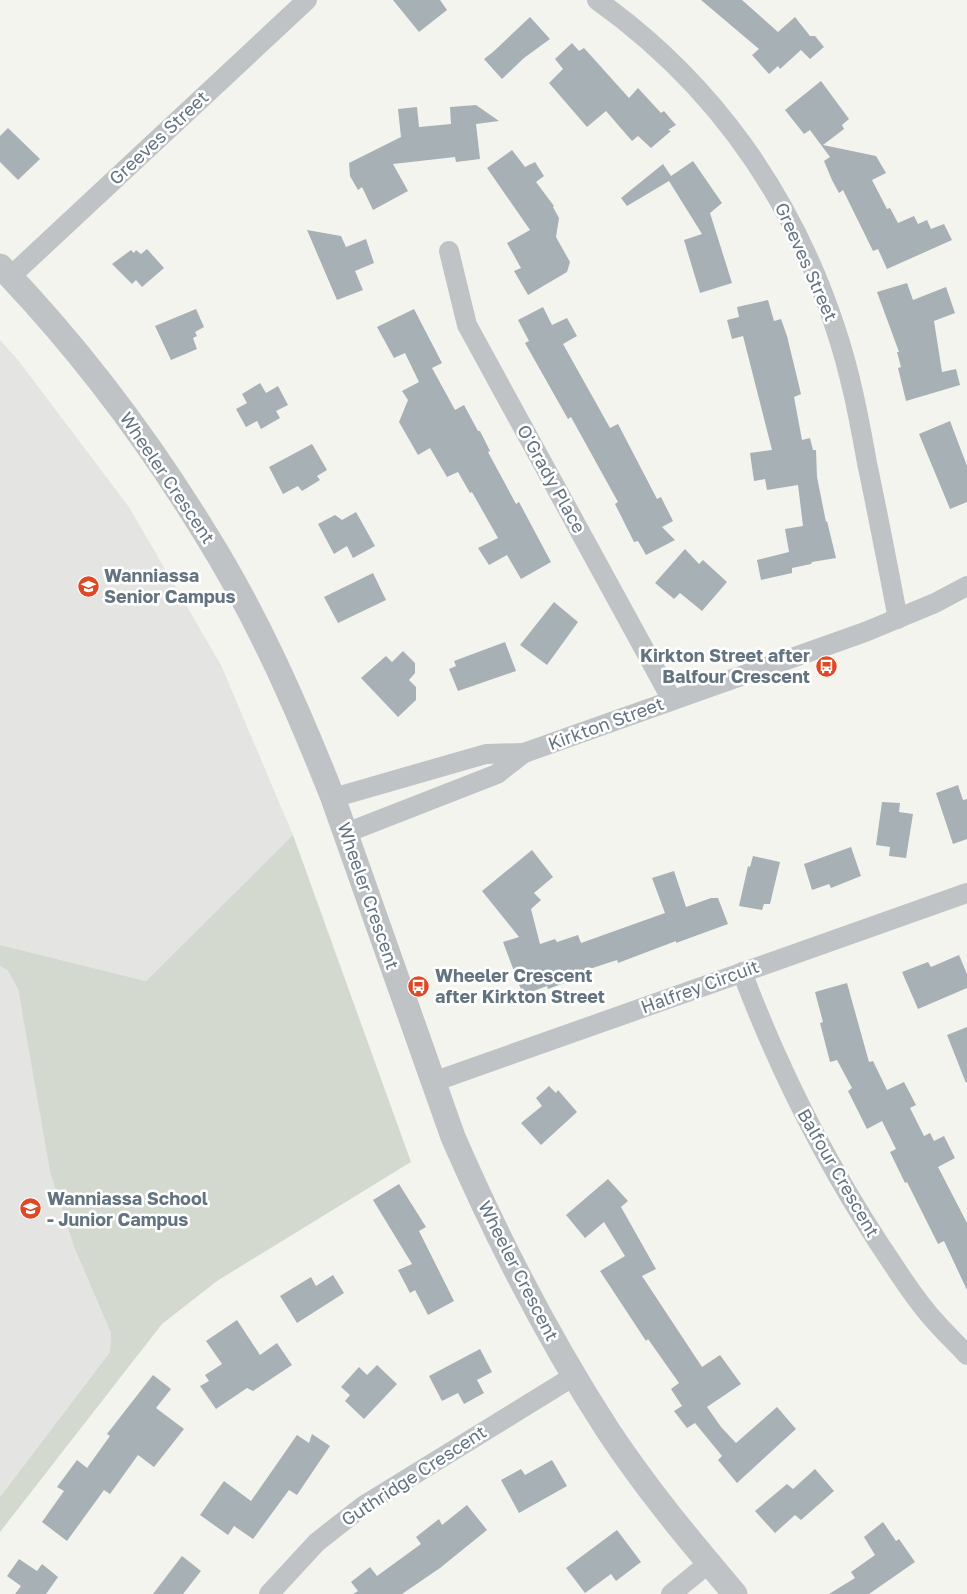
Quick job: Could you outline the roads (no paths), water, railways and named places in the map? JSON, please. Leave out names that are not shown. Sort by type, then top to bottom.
[{"type":"street","name":"Greeves Street","points":[[5,272],[308,0]]},
{"type":"street","name":"Greeves Street","points":[[597,0],[622,18],[673,62],[719,112],[760,168],[795,230],[824,295],[836,329],[855,398],[898,619]]},
{"type":"street","name":"O'Grady Place","points":[[449,251],[468,325],[672,700]]},
{"type":"street","name":"Wheeler Crescent","points":[[5,272],[75,349],[165,471],[206,534],[270,653],[334,798],[432,1082],[453,1137],[476,1191],[522,1286],[574,1376],[608,1430],[649,1489],[735,1594]]},
{"type":"street","name":"Kirkton Street","points":[[346,833],[497,774],[524,753],[898,619],[935,603],[967,586]]},
{"type":"street","name":"Kirkton Street","points":[[334,798],[486,754],[524,753]]},
{"type":"street","name":"Halfrey Circuit","points":[[432,1082],[967,892]]},
{"type":"street","name":"Balfour Crescent","points":[[742,972],[760,1020],[801,1111],[849,1198],[903,1280],[932,1319],[967,1355]]},
{"type":"street","name":"Guthridge Crescent","points":[[269,1594],[317,1542],[363,1506],[574,1376]]},
{"type":"street","points":[[671,1594],[709,1563]]},
{"type":"place","name":"Wanniassa Senior Campus","points":[[88,586]]},
{"type":"place","name":"Kirkton Street after Balfour Crescent","points":[[826,666]]},
{"type":"place","name":"Wheeler Crescent after Kirkton Street","points":[[419,986]]},
{"type":"place","name":"Wanniassa School - Junior Campus","points":[[31,1209]]}]
